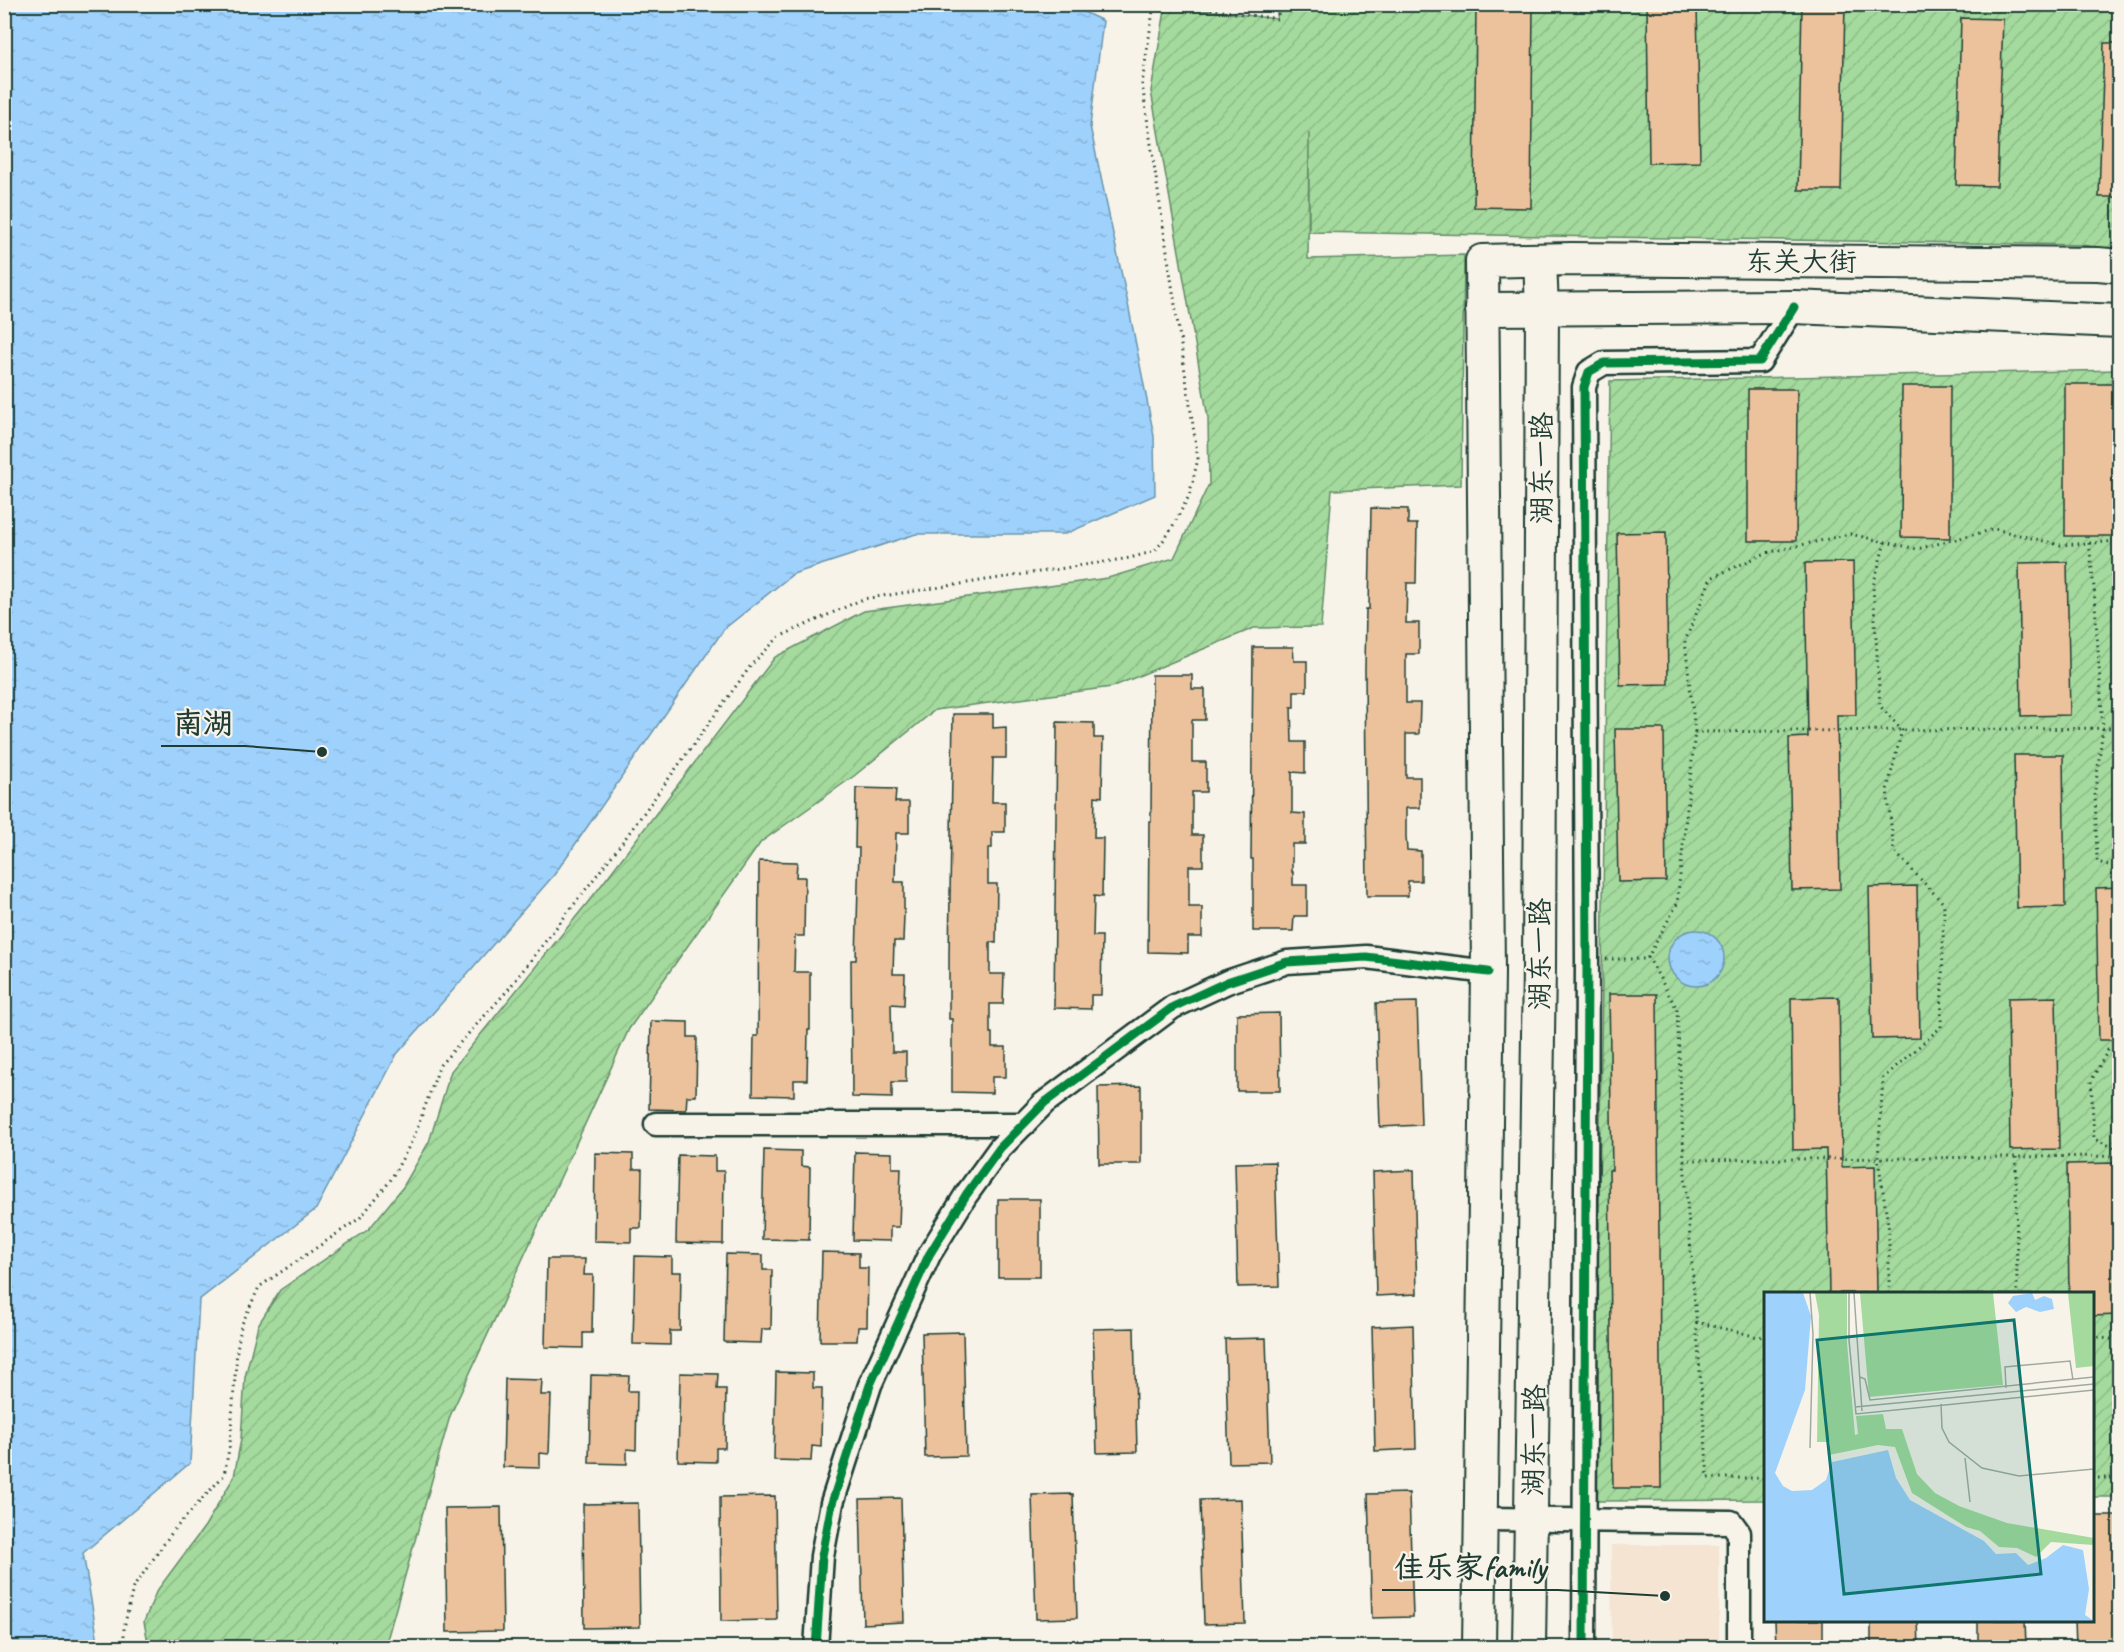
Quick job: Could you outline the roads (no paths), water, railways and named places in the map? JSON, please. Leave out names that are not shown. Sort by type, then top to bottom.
[{"type":"main road","name":"湖东一路","points":[[1529,1647],[1540,955],[1542,309],[1540,260]]},
{"type":"main road","name":"东关大街","points":[[1482,261],[2074,263],[2120,266]]},
{"type":"main road","name":"湖东一路","points":[[1479,1647],[1488,972],[1482,261]]},
{"type":"main road","name":"东关大街","points":[[1482,309],[1794,307],[2120,321]]},
{"type":"street","points":[[1584,1647],[1587,959],[1584,387],[1589,372],[1604,363],[1760,362],[1794,307]]},
{"type":"street","points":[[816,1647],[822,1556],[832,1503],[870,1385],[929,1255],[966,1195],[1000,1148],[1044,1103],[1173,1007],[1227,982],[1287,962],[1366,957],[1488,972]]},
{"type":"street","points":[[656,1124],[1024,1124]]},
{"type":"street","points":[[1481,1519],[1731,1522],[1739,1533],[1738,1647]]},
{"type":"water","points":[[5,5],[1069,5],[1103,21],[1090,126],[1154,436],[1155,495],[1065,534],[916,534],[793,574],[724,629],[554,875],[397,1054],[316,1209],[199,1300],[190,1463],[83,1553],[99,1647],[5,1647]]},
{"type":"water","points":[[1696,930],[1707,932],[1716,938],[1722,947],[1724,958],[1722,969],[1716,978],[1707,984],[1696,986],[1685,984],[1676,978],[1670,969],[1668,958],[1670,947],[1676,938],[1685,932]]},
{"type":"place","name":"南湖","points":[[322,752]]},
{"type":"place","name":"佳乐家family","points":[[1665,1596]]}]
